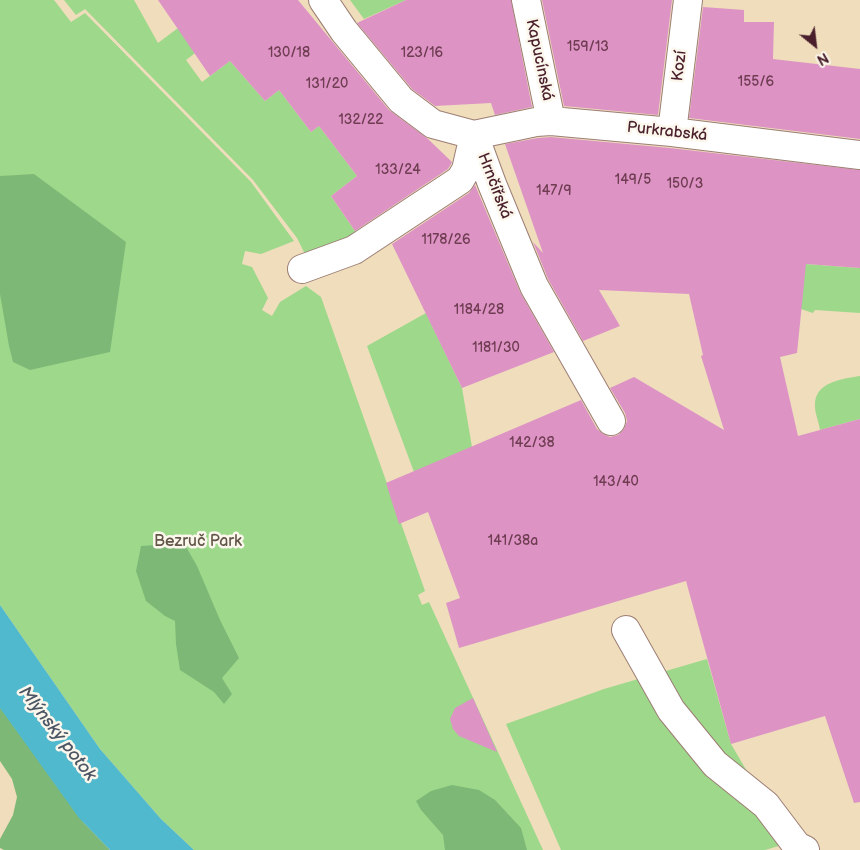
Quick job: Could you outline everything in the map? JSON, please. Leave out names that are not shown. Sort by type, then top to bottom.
[{"type":"street","name":"Hrnčířská","points":[[323,0],[344,31],[401,100],[433,124],[474,135],[534,286],[611,421]]},
{"type":"street","name":"Kapucínská","points":[[526,0],[551,121]]},
{"type":"street","name":"Kozí","points":[[672,132],[688,0]]},
{"type":"street","name":"Purkrabská","points":[[474,135],[536,122],[551,121],[672,132],[860,155]]},
{"type":"street","points":[[302,270],[354,250],[460,180],[466,170],[474,135]]},
{"type":"street","points":[[626,630],[672,710],[716,764],[766,805],[797,846],[805,850]]},
{"type":"green space","name":"Bezruč Park","points":[[0,0],[54,0],[71,22],[85,13],[251,182],[294,241],[261,254],[245,251],[242,264],[252,267],[268,298],[262,310],[272,316],[280,302],[306,286],[321,297],[425,591],[418,595],[422,605],[429,602],[543,850],[194,850],[161,819],[100,749],[0,605]]},
{"type":"green space","points":[[64,0],[134,0],[158,43],[202,10],[219,35],[186,60],[202,82],[230,61],[265,101],[279,90],[311,132],[319,126],[357,176],[331,196],[357,234],[307,258],[297,238],[253,180],[85,9],[76,15]]},
{"type":"green space","points":[[350,0],[406,0],[364,19]]},
{"type":"green space","points":[[34,174],[126,242],[110,352],[30,370],[13,362],[0,294],[0,176]]},
{"type":"green space","points":[[791,263],[860,268],[860,313],[815,310],[813,313],[801,309]]},
{"type":"green space","points":[[426,313],[462,388],[472,447],[414,472],[367,346]]},
{"type":"green space","points":[[860,376],[860,419],[820,430],[815,406],[819,392],[830,383]]},
{"type":"green space","points":[[185,545],[197,566],[220,620],[239,658],[222,678],[232,694],[224,704],[214,692],[180,670],[175,621],[165,616],[146,601],[136,571],[141,546]]},
{"type":"green space","points":[[707,659],[731,744],[789,843],[765,850],[561,850],[506,724],[604,689]]},
{"type":"green space","points":[[0,707],[83,822],[110,850],[4,850],[0,848],[0,839],[13,815],[17,797],[12,779],[0,761]]},
{"type":"green space","points":[[452,785],[479,790],[495,800],[521,828],[527,850],[445,850],[443,835],[421,810],[416,801],[431,791]]},
{"type":"water","name":"Mlýnský potok","points":[[0,605],[100,749],[161,819],[194,850],[110,850],[79,818],[0,708]]},
{"type":"building","points":[[158,0],[298,0],[389,110],[428,139],[452,162],[451,164],[448,169],[355,231],[331,196],[357,176],[319,126],[311,132],[279,90],[265,101],[230,61],[210,76]]},
{"type":"building","points":[[406,0],[511,0],[532,107],[495,115],[491,103],[435,106],[412,89],[357,23]]},
{"type":"building","points":[[542,0],[672,0],[658,115],[564,106]]},
{"type":"building","points":[[703,7],[744,10],[744,22],[774,22],[773,59],[860,69],[860,139],[689,118]]},
{"type":"building","points":[[551,137],[670,148],[860,170],[860,268],[806,264],[797,353],[780,357],[798,436],[860,419],[860,802],[854,803],[825,716],[731,744],[686,581],[459,648],[446,603],[460,598],[428,512],[399,524],[386,483],[581,400],[597,429],[610,437],[618,435],[624,429],[627,421],[625,413],[610,388],[634,377],[724,430],[701,356],[703,355],[689,294],[599,290],[620,326],[583,341],[548,279],[533,242],[543,253],[505,144]]},
{"type":"building","points":[[475,185],[520,292],[554,352],[462,388],[392,244],[469,193]]},
{"type":"building","points":[[473,698],[497,752],[459,736],[453,729],[450,719],[455,708]]}]
